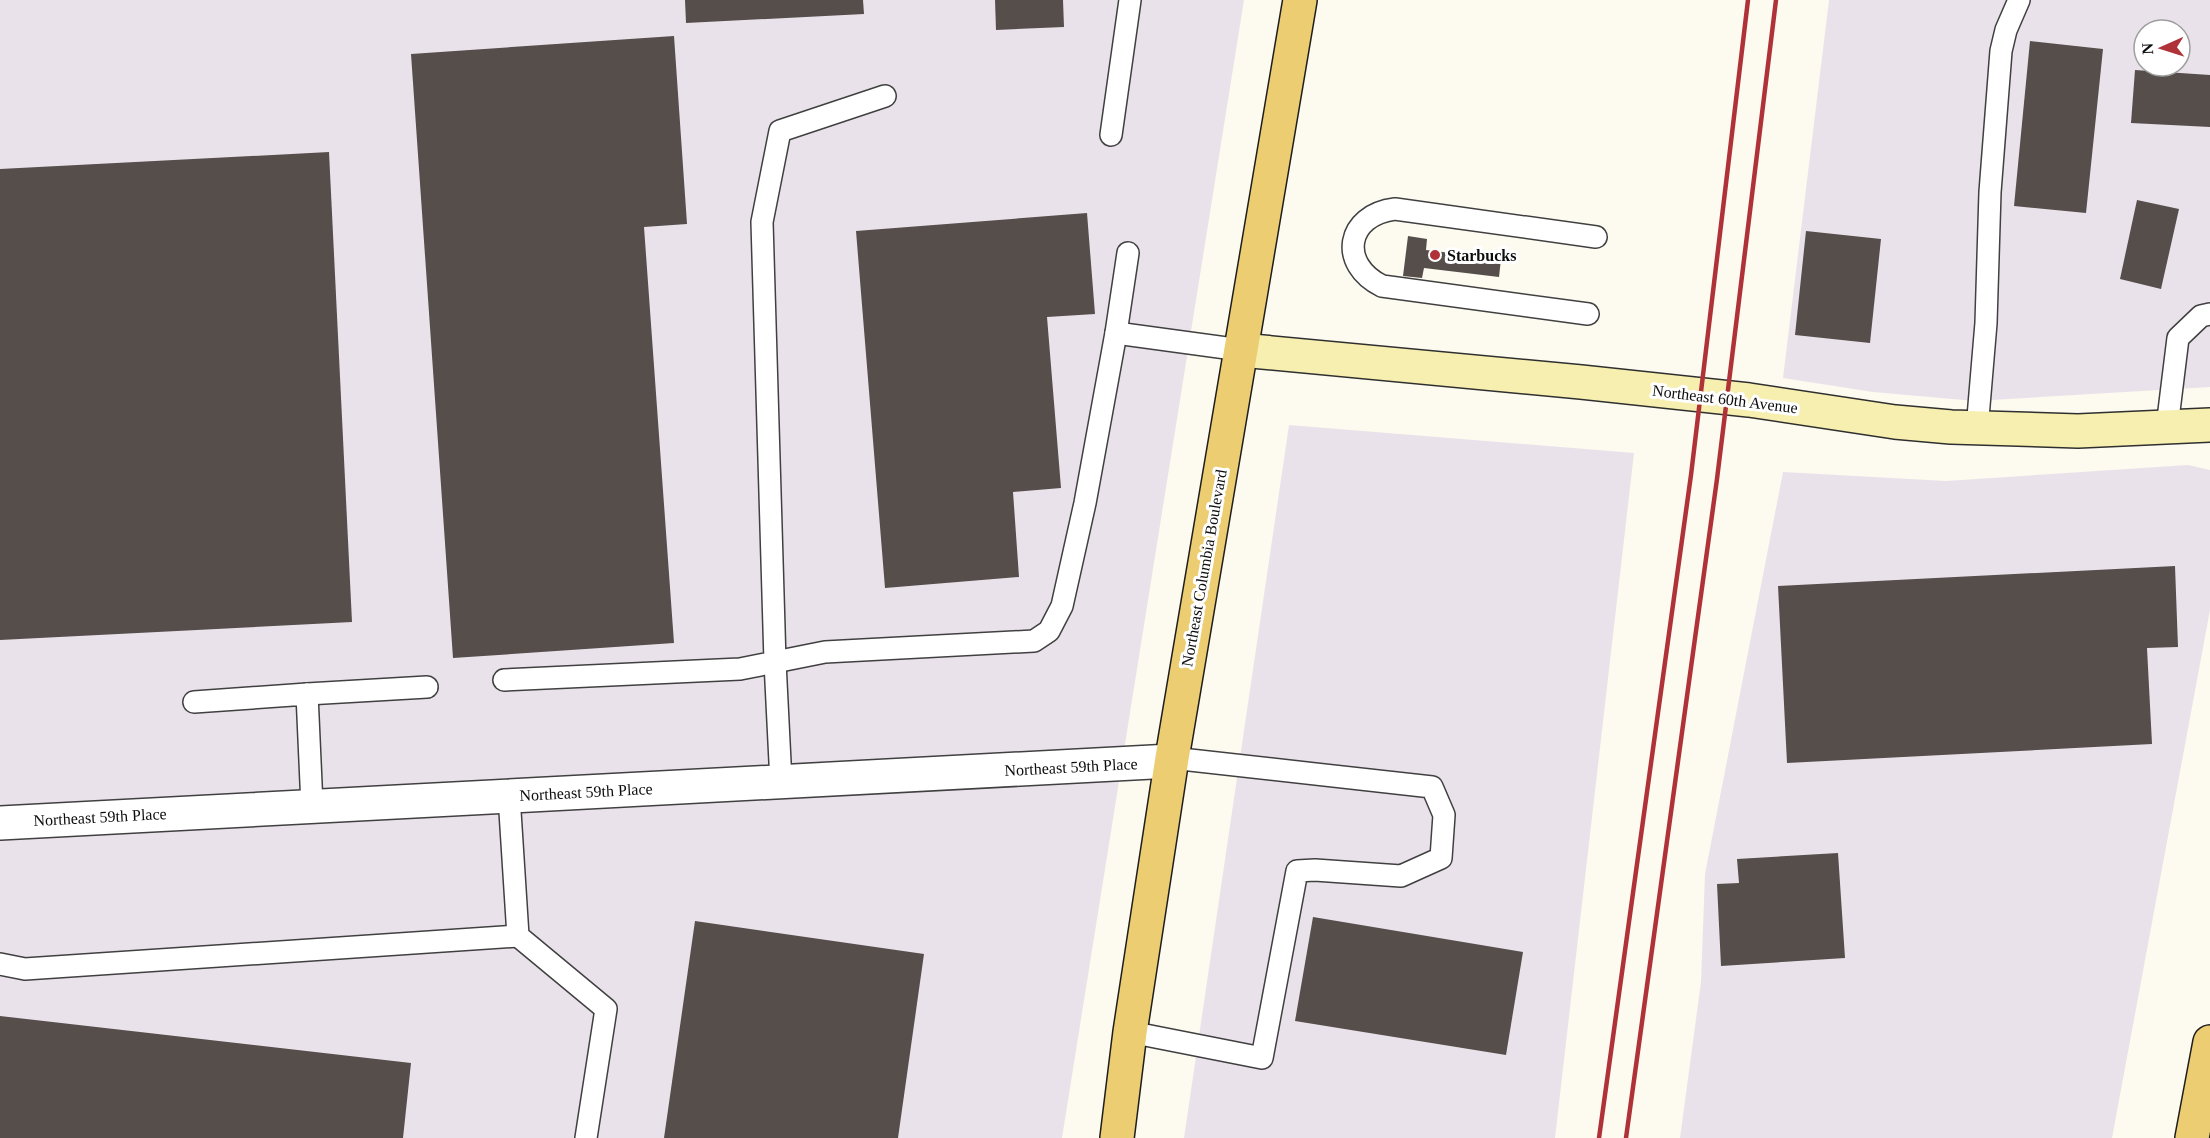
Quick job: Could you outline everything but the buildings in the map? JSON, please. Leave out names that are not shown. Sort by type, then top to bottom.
[{"type":"main road","name":"Northeast Columbia Boulevard","points":[[1117,1138],[1130,1032],[1171,760],[1300,0]]},
{"type":"main road","points":[[2192,1138],[2210,1042]]},
{"type":"street","name":"Northeast 60th Avenue","points":[[1241,350],[1614,385],[1749,400],[1895,422],[1977,429],[2078,431],[2210,425]]},
{"type":"street","name":"Northeast 59th Place","points":[[0,823],[1171,760]]},
{"type":"lane","points":[[1111,135],[1130,0]]},
{"type":"lane","points":[[1977,429],[1986,323],[1990,192],[2001,51],[2006,30],[2019,0]]},
{"type":"lane","points":[[781,782],[775,662],[762,222],[780,131],[885,96]]},
{"type":"lane","points":[[1588,314],[1382,286],[1361,272],[1355,261],[1353,248],[1355,235],[1361,224],[1382,210],[1395,209],[1596,237]]},
{"type":"lane","points":[[504,680],[740,669],[825,652],[1034,641],[1049,631],[1062,606],[1087,492],[1128,253]]},
{"type":"lane","points":[[2168,427],[2178,338],[2201,316],[2210,314]]},
{"type":"lane","points":[[1116,333],[1241,350]]},
{"type":"lane","points":[[194,702],[427,687]]},
{"type":"lane","points":[[307,694],[312,806]]},
{"type":"lane","points":[[1130,1032],[1262,1058],[1297,871],[1315,870],[1401,876],[1441,858],[1444,815],[1432,787],[1171,760]]},
{"type":"lane","points":[[509,796],[518,936]]},
{"type":"lane","points":[[0,964],[25,969],[518,936],[606,1009],[586,1138]]},
{"type":"shaded area","points":[[0,0],[1244,0],[1062,1138],[0,1138]]},
{"type":"shaded area","points":[[1829,0],[2210,0],[2210,387],[1975,401],[1873,392],[1783,378]]},
{"type":"shaded area","points":[[1289,425],[1634,453],[1555,1138],[1184,1138]]},
{"type":"shaded area","points":[[2188,465],[2210,470],[2210,610],[2112,1138],[1680,1138],[1701,982],[1705,874],[1783,472],[1946,481]]},
{"type":"railway","points":[[1599,1138],[1691,475],[1748,0]]},
{"type":"railway","points":[[1626,1138],[1717,479],[1776,0]]},
{"type":"place","name":"Starbucks","points":[[1435,255]]}]
